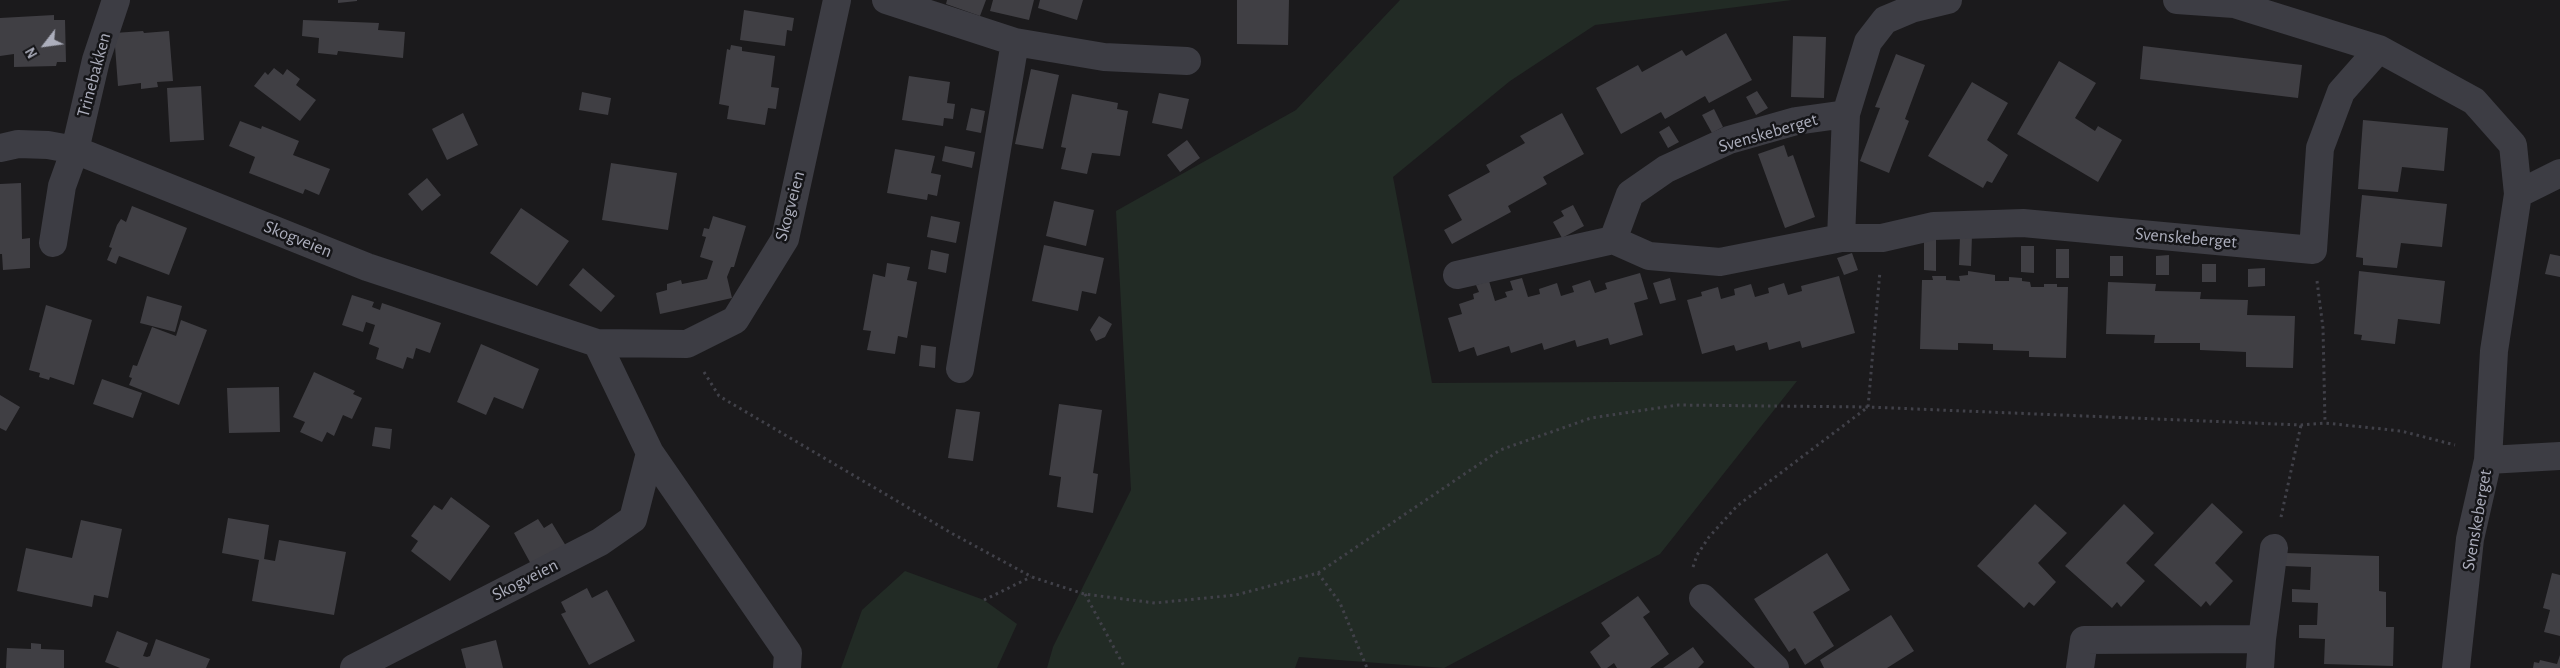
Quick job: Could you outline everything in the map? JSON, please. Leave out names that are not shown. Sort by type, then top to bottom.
[{"type":"street","name":"Trinebakken","points":[[53,243],[62,186],[75,150],[96,60],[116,0]]},
{"type":"street","name":"Skogveien","points":[[0,148],[18,144],[48,145],[75,150],[147,177],[367,267],[597,343],[687,344],[735,320],[785,239],[837,0]]},
{"type":"street","points":[[886,0],[1015,42],[1104,57],[1187,61]]},
{"type":"street","name":"Svenskeberget","points":[[1840,238],[1846,114],[1868,42],[1884,20],[1911,9],[1948,0]]},
{"type":"street","name":"Svenskeberget","points":[[2177,0],[2234,4],[2380,49],[2474,101],[2513,146],[2518,194],[2494,351],[2488,460],[2470,539],[2456,668]]},
{"type":"street","points":[[960,369],[1015,42]]},
{"type":"street","points":[[2313,250],[2320,148],[2341,92],[2380,49]]},
{"type":"street","name":"Svenskeberget","points":[[1846,114],[1796,121],[1729,140],[1666,169],[1630,194],[1613,240],[1649,256],[1720,262],[1840,238],[1882,238],[1934,226],[2023,223],[2313,250]]},
{"type":"street","points":[[2518,194],[2560,173]]},
{"type":"street","points":[[1458,275],[1613,240]]},
{"type":"street","points":[[597,343],[650,453],[795,663]]},
{"type":"street","name":"Skogveien","points":[[354,668],[600,542],[633,519],[650,453]]},
{"type":"street","points":[[2488,460],[2560,456]]},
{"type":"street","points":[[2260,668],[2274,548]]},
{"type":"street","points":[[1702,598],[1775,668]]},
{"type":"street","points":[[2080,668],[2084,640],[2262,639]]},
{"type":"path","points":[[1702,598],[1690,577],[1697,555],[1709,537],[1737,506],[1868,407],[1882,238]]},
{"type":"path","points":[[2313,250],[2323,328],[2325,423]]},
{"type":"path","points":[[687,344],[719,396],[953,534],[1032,577],[1084,594],[1155,603],[1236,595],[1318,573],[1500,450],[1591,418],[1678,405],[1868,407],[2301,425],[2325,423],[2401,431],[2446,441],[2488,460]]},
{"type":"path","points":[[2274,548],[2301,425]]},
{"type":"path","points":[[1318,573],[1340,603],[1367,668]]},
{"type":"path","points":[[984,600],[1032,577]]},
{"type":"path","points":[[1084,594],[1125,668]]},
{"type":"shaded area","points":[[1400,0],[1792,0],[1595,25],[1510,81],[1393,177],[1432,383],[1797,381],[1660,554],[1444,668],[1299,657],[1295,668],[1047,668],[1053,647],[1131,490],[1116,211],[1296,110]]},
{"type":"shaded area","points":[[905,571],[984,600],[1017,624],[997,668],[841,668],[862,610]]},
{"type":"building","points":[[338,0],[357,0],[357,1],[338,3]]},
{"type":"building","points":[[947,0],[986,0],[980,16],[946,4]]},
{"type":"building","points":[[993,0],[1034,0],[1029,20],[990,11]]},
{"type":"building","points":[[1040,0],[1083,0],[1077,20],[1038,8]]},
{"type":"building","points":[[1237,0],[1289,0],[1288,45],[1237,44]]},
{"type":"building","points":[[744,10],[794,18],[792,31],[787,30],[785,46],[740,40]]},
{"type":"building","points":[[54,15],[54,20],[65,20],[66,62],[57,62],[56,66],[14,67],[14,54],[0,56],[0,18]]},
{"type":"building","points":[[303,20],[379,23],[378,30],[405,32],[403,58],[338,51],[337,55],[318,53],[319,38],[302,36]]},
{"type":"building","points":[[143,31],[144,33],[169,31],[173,81],[157,82],[158,87],[141,89],[141,83],[118,86],[114,33]]},
{"type":"building","points":[[1726,33],[1752,80],[1709,103],[1705,96],[1665,119],[1661,112],[1621,134],[1596,88],[1638,65],[1642,72],[1682,50],[1686,56]]},
{"type":"building","points":[[1793,36],[1826,37],[1824,98],[1791,97]]},
{"type":"building","points":[[731,45],[742,47],[742,51],[775,56],[771,87],[779,88],[776,109],[768,108],[765,125],[727,119],[729,106],[719,104],[727,49],[730,50]]},
{"type":"building","points":[[2143,46],[2302,65],[2298,98],[2140,79]]},
{"type":"building","points":[[1896,54],[1925,65],[1905,119],[1909,121],[1889,173],[1860,161],[1880,108],[1875,107]]},
{"type":"building","points":[[2059,61],[2096,83],[2075,118],[2095,131],[2098,126],[2122,140],[2098,182],[2017,134]]},
{"type":"building","points":[[274,68],[283,75],[287,69],[300,79],[296,85],[316,100],[300,121],[254,86],[265,72],[268,75]]},
{"type":"building","points":[[1031,69],[1059,75],[1043,149],[1015,144]]},
{"type":"building","points":[[909,76],[950,82],[947,103],[955,104],[953,119],[944,118],[943,126],[902,120]]},
{"type":"building","points":[[1972,82],[2008,103],[1987,140],[2008,155],[1992,183],[1987,181],[1983,188],[1928,156]]},
{"type":"building","points":[[201,86],[204,140],[170,142],[167,88]]},
{"type":"building","points":[[1757,91],[1768,108],[1756,115],[1746,97]]},
{"type":"building","points":[[582,92],[611,98],[608,115],[579,110]]},
{"type":"building","points":[[1159,93],[1189,99],[1182,129],[1152,123]]},
{"type":"building","points":[[1072,94],[1118,103],[1117,109],[1128,111],[1120,156],[1092,153],[1087,174],[1061,169],[1066,148],[1061,147]]},
{"type":"building","points":[[971,108],[985,111],[981,133],[966,130]]},
{"type":"building","points":[[1714,109],[1723,127],[1712,133],[1702,115]]},
{"type":"building","points":[[463,113],[478,145],[447,160],[432,129]]},
{"type":"building","points":[[1562,113],[1584,154],[1543,177],[1547,184],[1508,206],[1511,212],[1452,244],[1444,230],[1462,220],[1448,195],[1490,172],[1486,165],[1525,143],[1520,136]]},
{"type":"building","points":[[2363,120],[2448,128],[2444,171],[2402,167],[2398,192],[2358,189]]},
{"type":"building","points":[[240,121],[261,129],[262,126],[299,141],[293,155],[330,169],[319,195],[305,189],[303,194],[249,173],[255,157],[229,146]]},
{"type":"building","points":[[1669,126],[1679,142],[1668,148],[1659,132]]},
{"type":"building","points":[[1187,140],[1200,158],[1180,172],[1167,155]]},
{"type":"building","points":[[1784,145],[1788,157],[1793,155],[1815,217],[1785,228],[1758,154]]},
{"type":"building","points":[[945,146],[975,152],[972,168],[942,161]]},
{"type":"building","points":[[895,149],[935,156],[931,173],[941,175],[937,196],[928,194],[927,200],[887,193]]},
{"type":"building","points":[[611,163],[677,173],[668,230],[602,220]]},
{"type":"building","points":[[427,178],[441,195],[422,211],[408,194]]},
{"type":"building","points":[[21,183],[22,239],[30,238],[30,268],[3,270],[2,254],[0,254],[0,184]]},
{"type":"building","points":[[2362,195],[2447,204],[2442,247],[2401,243],[2397,268],[2363,265],[2363,258],[2356,257]]},
{"type":"building","points":[[1054,201],[1094,210],[1086,246],[1046,236]]},
{"type":"building","points":[[1573,205],[1584,226],[1562,238],[1553,222],[1564,216],[1561,211]]},
{"type":"building","points":[[132,206],[187,228],[169,275],[119,256],[116,264],[107,260],[112,248],[109,247],[117,225],[121,219],[126,222]]},
{"type":"building","points":[[521,208],[569,241],[537,286],[490,253]]},
{"type":"building","points":[[713,216],[746,226],[734,267],[731,267],[727,277],[732,298],[660,314],[656,293],[667,290],[667,284],[681,280],[682,284],[707,279],[713,261],[700,257],[706,237],[702,236],[704,228],[709,229]]},
{"type":"building","points":[[931,216],[960,222],[956,243],[927,237]]},
{"type":"building","points":[[1960,235],[1972,235],[1971,266],[1959,265]]},
{"type":"building","points":[[1924,240],[1936,240],[1936,271],[1924,270]]},
{"type":"building","points":[[1044,245],[1104,258],[1096,294],[1082,291],[1078,311],[1032,301]]},
{"type":"building","points":[[2021,246],[2034,246],[2034,273],[2021,272]]},
{"type":"building","points":[[2056,249],[2069,249],[2069,278],[2056,278]]},
{"type":"building","points":[[931,250],[949,254],[946,273],[928,269]]},
{"type":"building","points":[[1852,253],[1858,270],[1844,275],[1837,258]]},
{"type":"building","points":[[2550,254],[2560,256],[2560,277],[2545,274]]},
{"type":"building","points":[[2169,255],[2169,275],[2156,275],[2156,256]]},
{"type":"building","points":[[2110,256],[2123,256],[2123,276],[2110,276]]},
{"type":"building","points":[[887,263],[910,267],[907,280],[917,282],[907,338],[898,336],[895,354],[867,350],[871,331],[863,330],[873,274],[885,277]]},
{"type":"building","points":[[2202,264],[2216,264],[2216,282],[2202,282]]},
{"type":"building","points":[[583,268],[615,296],[601,312],[569,285]]},
{"type":"building","points":[[2265,268],[2265,286],[2248,287],[2248,269]]},
{"type":"building","points":[[1968,271],[1995,275],[1995,281],[2009,281],[2009,277],[2022,278],[2022,281],[2030,282],[2031,287],[2057,284],[2057,287],[2068,287],[2066,358],[2029,357],[2029,351],[1993,350],[1993,344],[1958,343],[1958,350],[1920,349],[1922,280],[1933,280],[1932,276],[1946,276],[1946,280],[1960,281],[1959,276],[1968,275]]},
{"type":"building","points":[[2359,271],[2445,281],[2440,324],[2398,319],[2395,344],[2361,340],[2362,335],[2354,334]]},
{"type":"building","points":[[1640,273],[1648,299],[1634,303],[1643,335],[1610,345],[1608,338],[1577,347],[1575,340],[1544,350],[1542,343],[1511,353],[1509,346],[1477,356],[1474,347],[1459,352],[1448,318],[1462,314],[1459,304],[1474,299],[1473,294],[1479,292],[1476,285],[1489,281],[1495,301],[1507,297],[1505,292],[1513,290],[1510,281],[1522,278],[1528,297],[1540,294],[1539,289],[1557,283],[1561,296],[1574,292],[1572,286],[1590,280],[1595,293],[1607,289],[1605,283]]},
{"type":"building","points":[[1839,276],[1855,333],[1802,348],[1800,341],[1769,350],[1767,342],[1736,351],[1734,345],[1702,354],[1687,300],[1702,296],[1701,292],[1718,287],[1721,299],[1735,295],[1734,289],[1751,284],[1755,297],[1769,293],[1768,288],[1784,283],[1788,295],[1802,291],[1801,286]]},
{"type":"building","points":[[1670,278],[1676,300],[1660,304],[1653,283]]},
{"type":"building","points":[[2108,282],[2156,284],[2155,291],[2201,292],[2200,299],[2248,300],[2247,315],[2295,316],[2293,368],[2246,367],[2246,352],[2200,350],[2200,343],[2154,343],[2155,335],[2106,334]]},
{"type":"building","points":[[352,295],[374,302],[372,307],[380,310],[382,303],[441,323],[430,353],[416,348],[413,359],[407,357],[403,369],[376,359],[379,348],[369,344],[375,325],[366,322],[363,332],[342,325]]},
{"type":"building","points":[[147,296],[182,306],[175,332],[140,323]]},
{"type":"building","points":[[46,305],[92,320],[74,385],[50,377],[49,380],[39,377],[40,373],[29,370]]},
{"type":"building","points":[[1099,316],[1112,324],[1105,337],[1096,341],[1090,330]]},
{"type":"building","points":[[181,320],[207,330],[179,405],[129,385],[132,378],[129,377],[133,365],[137,366],[152,327],[176,336]]},
{"type":"building","points":[[481,344],[539,369],[523,409],[494,397],[486,415],[457,402]]},
{"type":"building","points":[[921,345],[936,347],[935,368],[919,366]]},
{"type":"building","points":[[314,372],[355,391],[353,394],[362,398],[352,419],[343,415],[334,436],[327,432],[322,442],[300,432],[305,422],[293,417]]},
{"type":"building","points":[[102,379],[142,393],[133,418],[93,404]]},
{"type":"building","points":[[279,387],[280,432],[229,433],[227,388]]},
{"type":"building","points":[[0,395],[20,407],[6,431],[0,428]]},
{"type":"building","points":[[1059,404],[1102,410],[1093,473],[1098,474],[1093,513],[1057,507],[1061,477],[1049,475]]},
{"type":"building","points":[[956,409],[980,412],[973,461],[948,458]]},
{"type":"building","points":[[375,427],[392,429],[390,449],[372,446]]},
{"type":"building","points":[[451,497],[490,526],[450,581],[411,551],[418,541],[411,536],[434,505],[442,510]]},
{"type":"building","points":[[2212,503],[2243,532],[2215,563],[2233,581],[2210,606],[2206,601],[2201,607],[2154,565]]},
{"type":"building","points":[[2035,504],[2067,533],[2038,563],[2056,582],[2034,606],[2029,602],[2024,608],[1977,566]]},
{"type":"building","points":[[2124,504],[2154,533],[2126,563],[2145,581],[2121,607],[2117,602],[2112,608],[2065,566]]},
{"type":"building","points":[[228,518],[269,525],[264,559],[275,561],[279,540],[346,552],[334,615],[252,601],[259,560],[222,553]]},
{"type":"building","points":[[538,519],[544,528],[552,523],[566,546],[532,566],[514,533]]},
{"type":"building","points":[[81,520],[122,529],[108,598],[94,595],[92,607],[17,591],[26,548],[72,558]]},
{"type":"building","points":[[1827,553],[1850,590],[1813,612],[1834,646],[1805,665],[1795,648],[1789,652],[1754,599]]},
{"type":"building","points":[[2285,553],[2379,556],[2379,591],[2386,592],[2386,627],[2394,627],[2393,666],[2324,664],[2325,639],[2299,638],[2299,625],[2317,625],[2318,603],[2292,602],[2292,589],[2310,590],[2311,567],[2284,566]]},
{"type":"building","points":[[2552,573],[2560,575],[2560,636],[2544,632],[2550,610],[2543,608]]},
{"type":"building","points":[[587,588],[592,598],[607,590],[635,641],[589,665],[561,614],[566,612],[561,602]]},
{"type":"building","points":[[1638,596],[1650,612],[1643,617],[1669,654],[1650,668],[1617,668],[1614,663],[1607,668],[1601,668],[1590,652],[1610,636],[1601,623]]},
{"type":"building","points":[[1891,615],[1914,651],[1887,668],[1824,668],[1820,660]]},
{"type":"building","points":[[117,631],[148,643],[143,656],[150,656],[156,639],[210,659],[206,668],[120,668],[105,662]]},
{"type":"building","points":[[496,640],[503,668],[466,668],[461,649]]},
{"type":"building","points":[[31,643],[41,644],[41,649],[64,650],[64,668],[6,668],[7,648],[31,649]]},
{"type":"building","points":[[1693,647],[1704,662],[1698,668],[1663,668]]},
{"type":"building","points":[[2560,655],[2560,668],[2533,668],[2534,662],[2539,663],[2540,660],[2557,664]]}]
